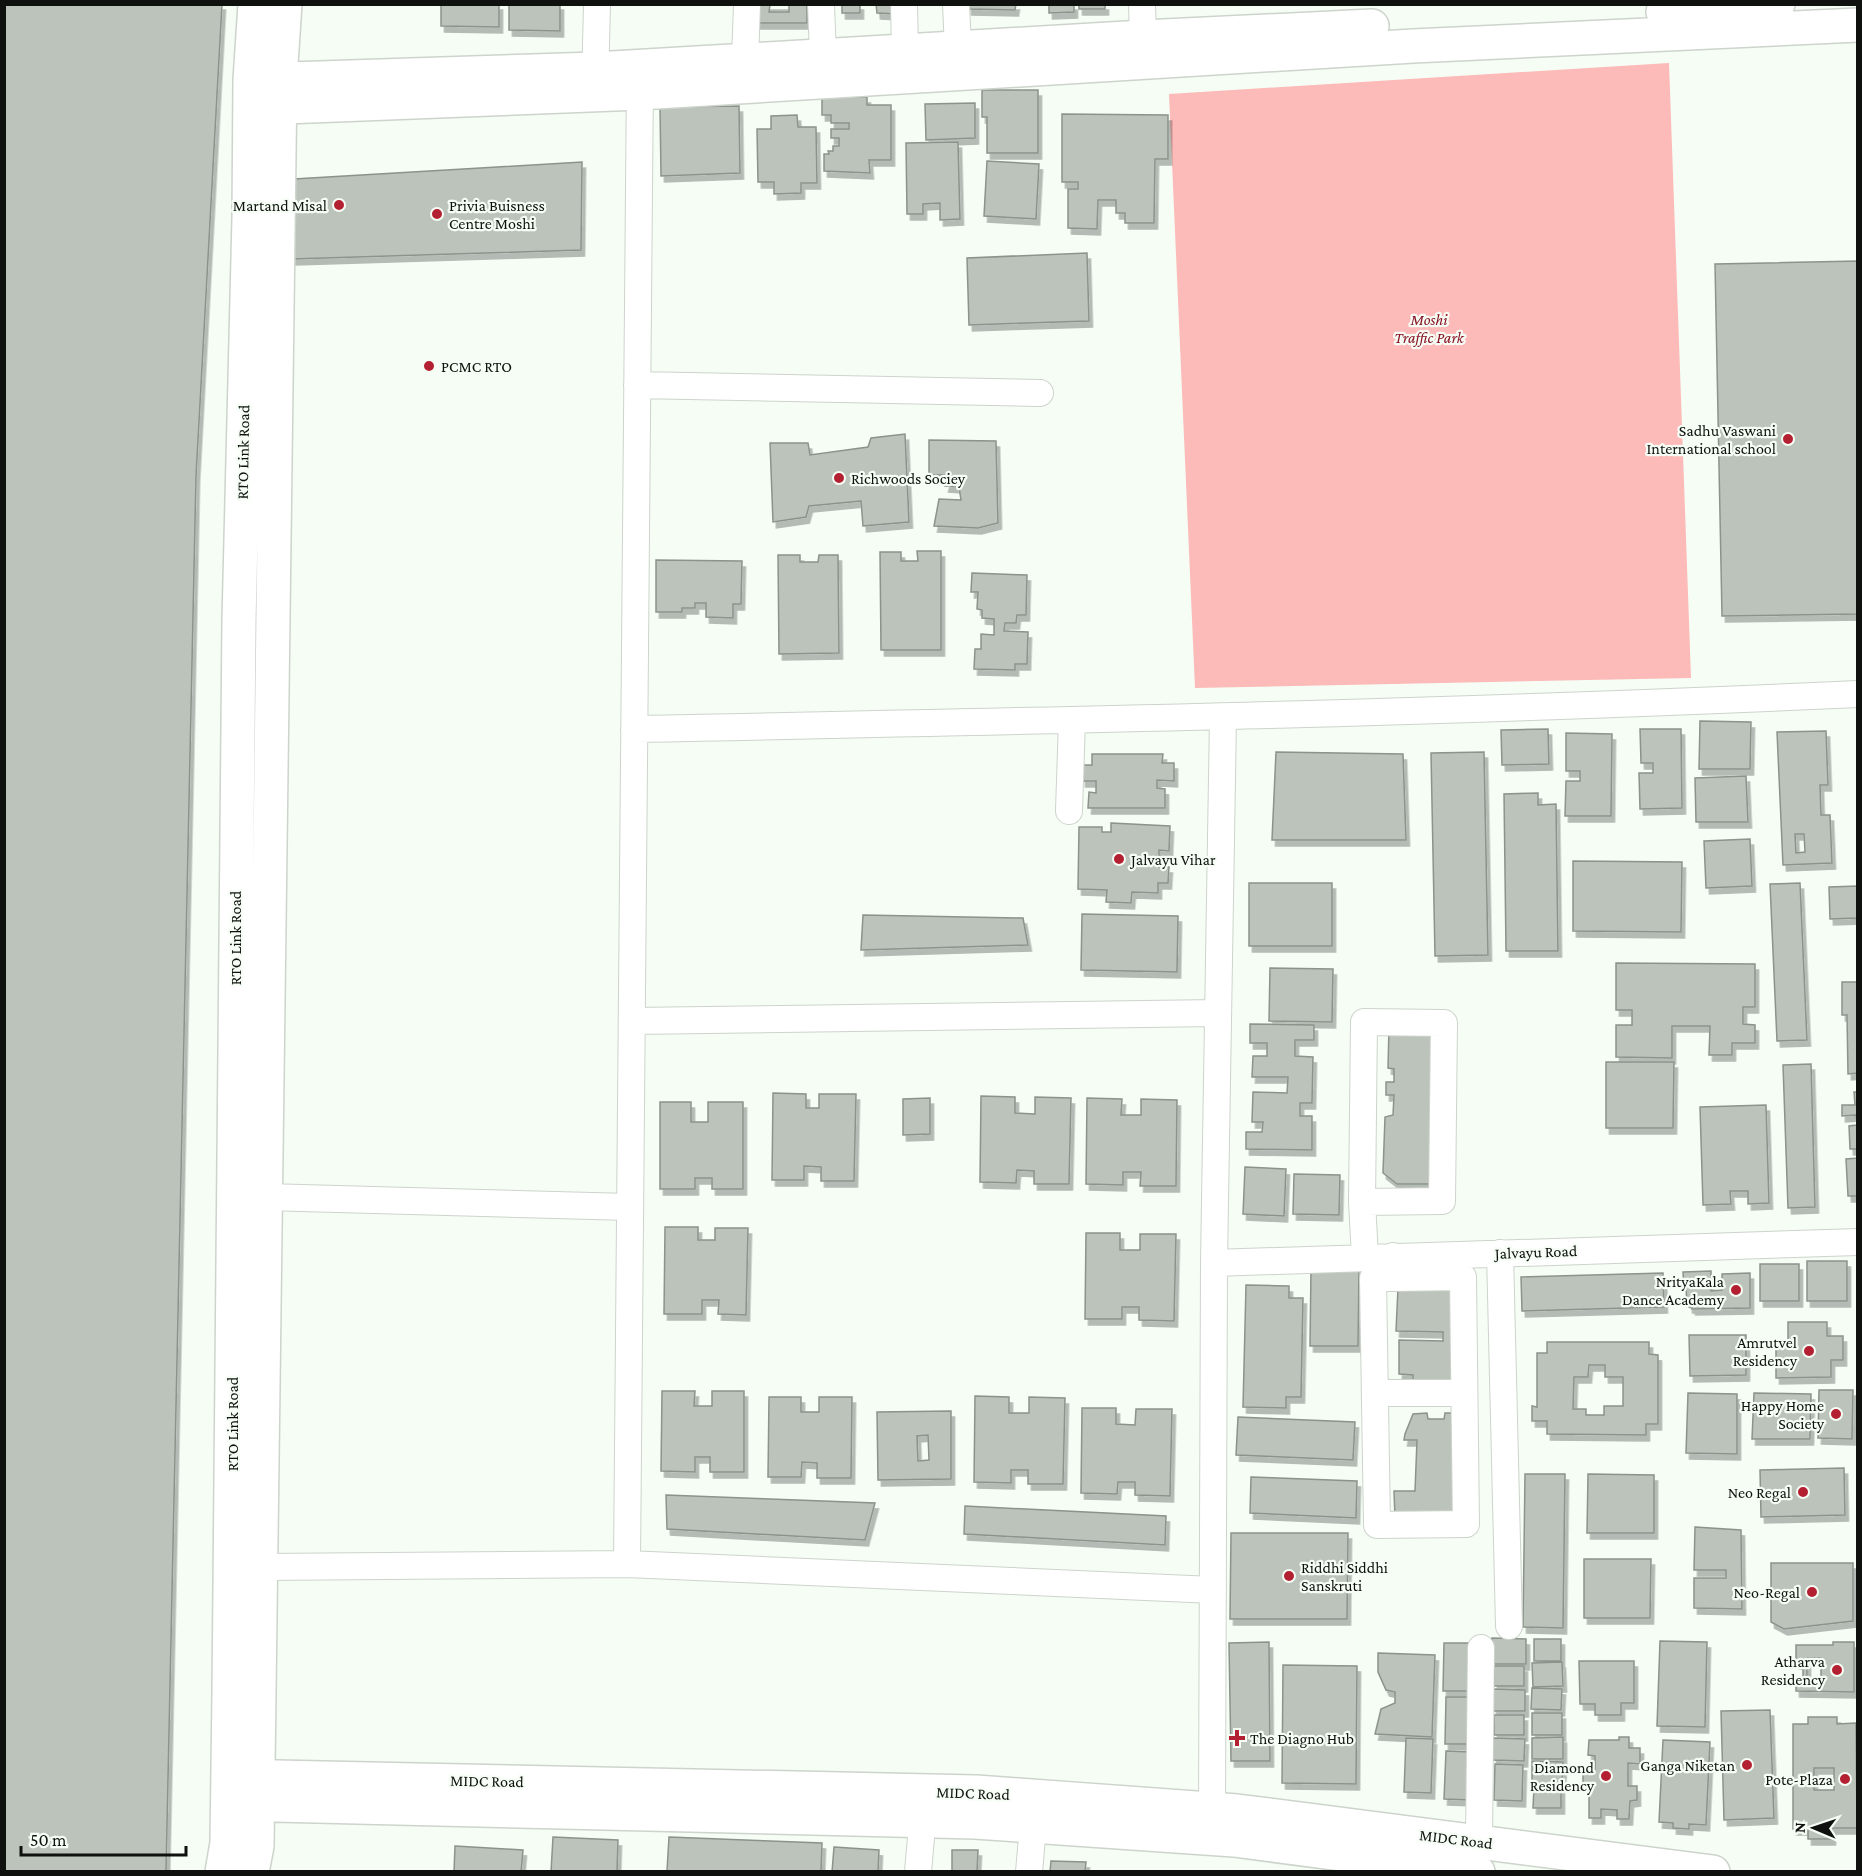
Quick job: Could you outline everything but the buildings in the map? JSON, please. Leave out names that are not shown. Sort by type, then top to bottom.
[{"type":"main road","name":"RTO Link Road","points":[[222,1872],[227,1843],[243,1790],[261,1567],[265,1197],[265,94],[255,4]]},
{"type":"main road","name":"RTO Link Road","points":[[252,1872],[257,1846],[243,1790],[238,678],[248,240],[265,94],[285,4]]},
{"type":"main road","points":[[265,94],[1117,64],[1659,17],[1778,4]]},
{"type":"main road","points":[[640,80],[745,61],[1143,37],[1659,17],[1857,25]]},
{"type":"main road","name":"MIDC Road","points":[[243,1790],[924,1806],[1033,1826],[1210,1824]]},
{"type":"main road","name":"MIDC Road","points":[[924,1806],[976,1792],[1210,1824],[1234,1840],[1713,1872]]},
{"type":"street","points":[[595,82],[597,4]]},
{"type":"street","points":[[745,61],[747,4]]},
{"type":"street","points":[[821,4],[823,56]]},
{"type":"street","points":[[904,4],[905,51]]},
{"type":"street","points":[[956,4],[958,48]]},
{"type":"street","points":[[1142,4],[1143,37]]},
{"type":"street","points":[[627,1564],[640,80]]},
{"type":"street","points":[[637,385],[1040,393]]},
{"type":"street","points":[[634,729],[1223,717],[1692,702],[1857,694]]},
{"type":"street","points":[[1210,1824],[1214,1263],[1223,717]]},
{"type":"street","points":[[1069,811],[1072,720]]},
{"type":"street","points":[[632,1021],[1218,1013]]},
{"type":"street","points":[[1362,1202],[1442,1201],[1444,1023],[1364,1022],[1362,1202],[1365,1257]]},
{"type":"street","points":[[265,1197],[630,1207]]},
{"type":"street","name":"Jalvayu Road","points":[[1214,1263],[1365,1257],[1393,1267],[1500,1253],[1857,1242]]},
{"type":"street","points":[[1500,1253],[1509,1626]]},
{"type":"street","points":[[1393,1267],[1462,1277],[1466,1524],[1377,1525],[1373,1278],[1393,1267]]},
{"type":"street","points":[[1375,1393],[1464,1392]]},
{"type":"street","points":[[261,1567],[627,1564],[1213,1590]]},
{"type":"street","points":[[1478,1856],[1481,1648]]},
{"type":"street","points":[[918,1872],[924,1806]]},
{"type":"street","points":[[1029,1872],[1033,1826]]},
{"type":"green space","name":"Moshi Traffic Park","points":[[1669,63],[1691,678],[1195,688],[1169,94]]},
{"type":"place","name":"Martand Misal","points":[[339,205]]},
{"type":"place","name":"Privia Buisness Centre Moshi","points":[[437,214]]},
{"type":"place","name":"PCMC RTO","points":[[429,366]]},
{"type":"place","name":"Sadhu Vaswani International school","points":[[1788,439]]},
{"type":"place","name":"Richwoods Sociey","points":[[839,478]]},
{"type":"place","name":"Jalvayu Vihar","points":[[1119,859]]},
{"type":"place","name":"NrityaKala Dance Academy","points":[[1736,1290]]},
{"type":"place","name":"Amrutvel Residency","points":[[1809,1351]]},
{"type":"place","name":"Happy Home Society","points":[[1836,1414]]},
{"type":"place","name":"Neo Regal","points":[[1803,1492]]},
{"type":"place","name":"Riddhi Siddhi Sanskruti","points":[[1289,1576]]},
{"type":"place","name":"Neo-Regal","points":[[1812,1592]]},
{"type":"place","name":"Atharva Residency","points":[[1837,1670]]},
{"type":"place","name":"The Diagno Hub","points":[[1237,1738]]},
{"type":"place","name":"Ganga Niketan","points":[[1747,1765]]},
{"type":"place","name":"Diamond Residency","points":[[1606,1776]]},
{"type":"place","name":"Pote-Plaza","points":[[1845,1779]]}]
